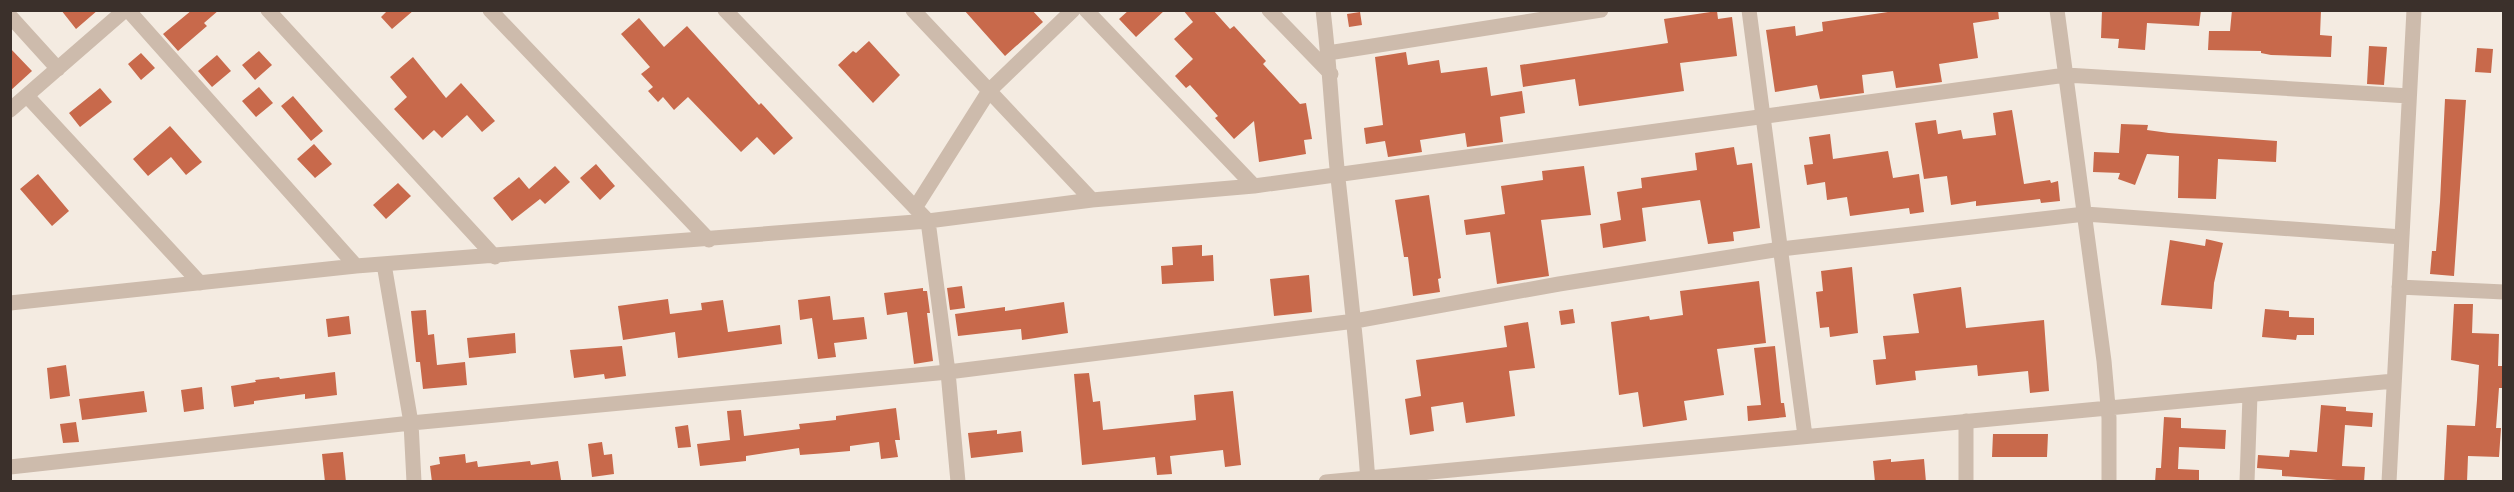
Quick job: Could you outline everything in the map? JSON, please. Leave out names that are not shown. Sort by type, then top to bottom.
[{"type":"street","points":[[10,110],[126,10],[356,267]]},
{"type":"street","points":[[268,10],[495,256]]},
{"type":"street","points":[[490,10],[709,240]]},
{"type":"street","points":[[725,10],[928,221],[948,372],[958,482]]},
{"type":"street","points":[[913,10],[1092,200]]},
{"type":"street","points":[[915,208],[989,91],[1073,10]]},
{"type":"street","points":[[1086,10],[1254,186]]},
{"type":"street","points":[[1269,10],[1331,74]]},
{"type":"street","points":[[1323,10],[1331,74],[1337,175],[1355,321],[1365,480]]},
{"type":"street","points":[[1328,53],[1601,10]]},
{"type":"street","points":[[1749,10],[1805,436]]},
{"type":"street","points":[[2057,10],[2085,214],[2108,408],[2109,482]]},
{"type":"street","points":[[2389,482],[2414,10]]},
{"type":"street","points":[[10,16],[58,69]]},
{"type":"street","points":[[10,303],[384,264],[928,221],[1092,200],[1254,186],[2066,75],[2409,96]]},
{"type":"street","points":[[27,96],[200,283]]},
{"type":"street","points":[[10,466],[411,423],[948,372],[1355,321],[1559,284],[1780,249],[2085,214],[2402,237]]},
{"type":"street","points":[[384,264],[411,423],[414,482]]},
{"type":"street","points":[[2399,287],[2504,292]]},
{"type":"street","points":[[1326,482],[2394,381]]},
{"type":"street","points":[[2247,482],[2250,394]]},
{"type":"street","points":[[1966,422],[1966,482]]},
{"type":"street","points":[[1477,467],[1487,482]]},
{"type":"building","points":[[61,10],[98,10],[76,29]]},
{"type":"building","points":[[192,10],[219,10],[204,23],[207,26],[178,51],[163,34]]},
{"type":"building","points":[[388,10],[414,10],[392,29],[381,17]]},
{"type":"building","points":[[964,10],[1032,10],[1043,22],[1005,56]]},
{"type":"building","points":[[1129,10],[1165,10],[1136,37],[1119,19]]},
{"type":"building","points":[[1183,10],[1213,10],[1230,29],[1234,26],[1266,61],[1263,64],[1300,104],[1306,103],[1312,139],[1304,140],[1306,154],[1259,162],[1254,121],[1234,139],[1215,118],[1218,116],[1190,85],[1186,88],[1175,76],[1193,59],[1174,39],[1193,22]]},
{"type":"building","points":[[1901,10],[1998,10],[1999,19],[1973,23],[1978,58],[1939,64],[1942,82],[1896,88],[1893,71],[1862,75],[1864,93],[1820,99],[1817,85],[1775,92],[1766,30],[1795,26],[1796,36],[1823,31],[1822,22]]},
{"type":"building","points":[[2102,10],[2201,10],[2199,26],[2147,23],[2145,50],[2118,48],[2119,39],[2101,38]]},
{"type":"building","points":[[2232,10],[2321,10],[2320,35],[2332,36],[2331,57],[2271,55],[2261,53],[2261,51],[2208,50],[2209,31],[2230,31]]},
{"type":"building","points":[[1717,11],[1718,19],[1732,17],[1737,56],[1680,63],[1684,91],[1579,106],[1575,79],[1523,87],[1520,65],[1668,43],[1664,19]]},
{"type":"building","points":[[1360,12],[1362,25],[1349,27],[1347,14]]},
{"type":"building","points":[[639,18],[664,47],[687,26],[759,105],[761,103],[793,138],[774,155],[757,137],[741,152],[688,97],[674,110],[663,97],[658,102],[648,91],[653,87],[641,74],[650,67],[621,34]]},
{"type":"building","points":[[869,41],[900,75],[873,103],[838,65],[853,51],[856,53]]},
{"type":"building","points":[[2369,46],[2387,47],[2384,85],[2367,84]]},
{"type":"building","points":[[10,48],[32,71],[10,91]]},
{"type":"building","points":[[2477,48],[2493,49],[2491,73],[2475,72]]},
{"type":"building","points":[[259,51],[272,65],[255,80],[242,65]]},
{"type":"building","points":[[1406,52],[1408,65],[1439,60],[1441,73],[1487,67],[1491,96],[1522,91],[1525,113],[1500,117],[1503,142],[1467,147],[1465,133],[1420,140],[1422,152],[1388,157],[1385,141],[1366,144],[1364,128],[1383,125],[1375,57]]},
{"type":"building","points":[[141,53],[155,68],[141,80],[128,64]]},
{"type":"building","points":[[217,55],[231,71],[212,87],[198,71]]},
{"type":"building","points":[[413,57],[446,98],[461,83],[495,121],[482,132],[467,115],[442,138],[434,130],[423,140],[394,109],[407,97],[390,77]]},
{"type":"building","points":[[259,87],[273,103],[256,117],[242,101]]},
{"type":"building","points":[[100,88],[112,102],[80,127],[69,113]]},
{"type":"building","points":[[293,96],[323,131],[311,141],[281,106]]},
{"type":"building","points":[[2445,99],[2466,100],[2454,276],[2430,274],[2432,251],[2436,251]]},
{"type":"building","points":[[2012,110],[2024,184],[2058,181],[2060,201],[2041,203],[2040,199],[1976,206],[1976,201],[1951,205],[1947,176],[1924,179],[1915,123],[1936,120],[1938,134],[1961,130],[1963,139],[1996,135],[1993,113]]},
{"type":"building","points":[[2121,124],[2148,125],[2147,130],[2169,133],[2277,141],[2276,162],[2218,159],[2216,199],[2178,198],[2179,156],[2147,154],[2135,185],[2118,179],[2120,173],[2093,172],[2094,152],[2119,153]]},
{"type":"building","points":[[170,126],[202,162],[186,175],[171,157],[148,176],[133,159]]},
{"type":"building","points":[[1830,134],[1833,159],[1888,151],[1893,178],[1919,174],[1924,212],[1910,214],[1909,208],[1850,216],[1847,197],[1827,200],[1825,182],[1807,185],[1804,165],[1813,164],[1809,137]]},
{"type":"building","points":[[314,144],[332,164],[315,178],[297,159]]},
{"type":"building","points":[[1734,147],[1737,165],[1752,163],[1760,228],[1733,232],[1734,241],[1708,244],[1700,200],[1642,208],[1646,241],[1603,248],[1600,224],[1621,220],[1617,192],[1642,188],[1641,178],[1697,170],[1695,153]]},
{"type":"building","points":[[596,164],[615,186],[600,200],[580,178]]},
{"type":"building","points":[[555,166],[570,182],[545,204],[540,199],[512,221],[493,198],[519,177],[529,189]]},
{"type":"building","points":[[1584,166],[1591,215],[1541,220],[1549,276],[1497,284],[1490,232],[1466,235],[1464,220],[1505,214],[1501,186],[1543,180],[1542,171]]},
{"type":"building","points":[[38,174],[69,211],[52,226],[20,189]]},
{"type":"building","points":[[398,183],[411,196],[386,219],[373,205]]},
{"type":"building","points":[[1429,195],[1441,278],[1438,279],[1440,292],[1413,296],[1408,257],[1404,257],[1395,200]]},
{"type":"building","points":[[2206,239],[2223,243],[2214,283],[2212,309],[2161,305],[2170,240],[2205,246]]},
{"type":"building","points":[[1202,245],[1202,256],[1213,255],[1214,281],[1162,284],[1161,266],[1173,265],[1172,247]]},
{"type":"building","points":[[1852,267],[1858,333],[1830,337],[1829,327],[1820,328],[1816,292],[1823,291],[1821,271]]},
{"type":"building","points":[[1309,275],[1312,312],[1274,316],[1270,279]]},
{"type":"building","points":[[1759,281],[1766,343],[1717,349],[1724,395],[1684,401],[1687,420],[1643,427],[1638,392],[1619,395],[1611,322],[1649,316],[1650,320],[1683,315],[1680,291]]},
{"type":"building","points":[[962,286],[965,308],[950,310],[947,288]]},
{"type":"building","points":[[1961,287],[1966,328],[2044,320],[2049,391],[2030,393],[2028,371],[1978,376],[1977,365],[1915,371],[1916,380],[1876,385],[1873,360],[1886,359],[1883,336],[1919,333],[1913,294]]},
{"type":"building","points":[[923,288],[923,291],[927,291],[930,313],[927,313],[933,361],[914,364],[907,312],[887,315],[884,293]]},
{"type":"building","points":[[830,296],[833,320],[864,317],[867,339],[834,343],[836,357],[818,359],[812,318],[800,320],[798,300]]},
{"type":"building","points":[[668,299],[670,314],[702,310],[701,303],[723,300],[728,332],[780,325],[782,344],[678,358],[675,332],[623,340],[618,306]]},
{"type":"building","points":[[1064,302],[1068,333],[1022,340],[1021,329],[958,336],[955,314],[1005,307],[1005,311]]},
{"type":"building","points":[[2454,304],[2473,304],[2472,333],[2499,334],[2498,366],[2504,366],[2504,388],[2499,388],[2496,428],[2501,428],[2499,457],[2468,456],[2467,482],[2444,482],[2447,425],[2475,426],[2479,365],[2451,360]]},
{"type":"building","points":[[1573,309],[1575,323],[1561,325],[1559,311]]},
{"type":"building","points":[[2265,309],[2289,311],[2289,317],[2314,318],[2314,335],[2297,335],[2296,340],[2262,337]]},
{"type":"building","points":[[426,310],[428,335],[434,334],[437,365],[465,362],[467,385],[423,389],[420,362],[416,362],[411,311]]},
{"type":"building","points":[[349,316],[351,334],[328,337],[326,319]]},
{"type":"building","points":[[1528,322],[1535,368],[1509,371],[1515,416],[1466,423],[1463,402],[1431,407],[1434,431],[1410,435],[1405,399],[1421,396],[1416,360],[1507,347],[1504,326]]},
{"type":"building","points":[[515,333],[516,353],[469,358],[467,338]]},
{"type":"building","points":[[622,346],[626,376],[605,379],[604,374],[574,378],[570,350]]},
{"type":"building","points":[[1775,346],[1781,403],[1784,403],[1786,417],[1748,421],[1747,406],[1761,405],[1754,348]]},
{"type":"building","points":[[66,365],[70,396],[50,399],[47,368]]},
{"type":"building","points":[[335,372],[337,395],[305,399],[305,394],[254,401],[254,404],[234,407],[231,386],[256,382],[255,380]]},
{"type":"building","points":[[1089,373],[1093,402],[1100,401],[1103,430],[1196,420],[1194,395],[1233,391],[1241,465],[1225,467],[1223,450],[1170,456],[1172,474],[1157,475],[1155,457],[1082,465],[1074,374]]},
{"type":"building","points":[[202,387],[204,409],[184,412],[181,390]]},
{"type":"building","points":[[144,391],[147,412],[82,420],[79,399]]},
{"type":"building","points":[[2321,405],[2346,407],[2346,411],[2373,413],[2372,427],[2345,425],[2342,466],[2365,467],[2364,482],[2282,476],[2282,470],[2257,468],[2258,455],[2289,457],[2290,450],[2317,452]]},
{"type":"building","points":[[896,408],[900,440],[895,440],[898,457],[881,459],[879,442],[850,446],[850,451],[800,455],[799,448],[746,456],[746,461],[700,466],[697,444],[730,440],[727,411],[741,410],[744,436],[800,429],[799,424],[836,420],[836,416]]},
{"type":"building","points":[[2164,417],[2181,418],[2181,428],[2226,430],[2225,449],[2179,447],[2178,469],[2199,470],[2199,482],[2155,482],[2156,468],[2161,468]]},
{"type":"building","points":[[76,422],[79,442],[63,443],[60,424]]},
{"type":"building","points":[[688,425],[691,447],[678,448],[675,427]]},
{"type":"building","points":[[997,430],[997,434],[1021,431],[1023,452],[971,458],[968,433]]},
{"type":"building","points":[[1993,434],[2048,434],[2047,457],[1992,457]]},
{"type":"building","points":[[602,442],[604,455],[612,454],[614,474],[592,477],[588,444]]},
{"type":"building","points":[[343,452],[346,482],[325,482],[322,454]]},
{"type":"building","points":[[465,454],[466,463],[477,461],[478,467],[530,461],[531,465],[558,461],[561,480],[432,482],[430,466],[440,464],[439,457]]},
{"type":"building","points":[[1891,459],[1891,462],[1924,459],[1926,482],[1875,482],[1873,461]]}]
